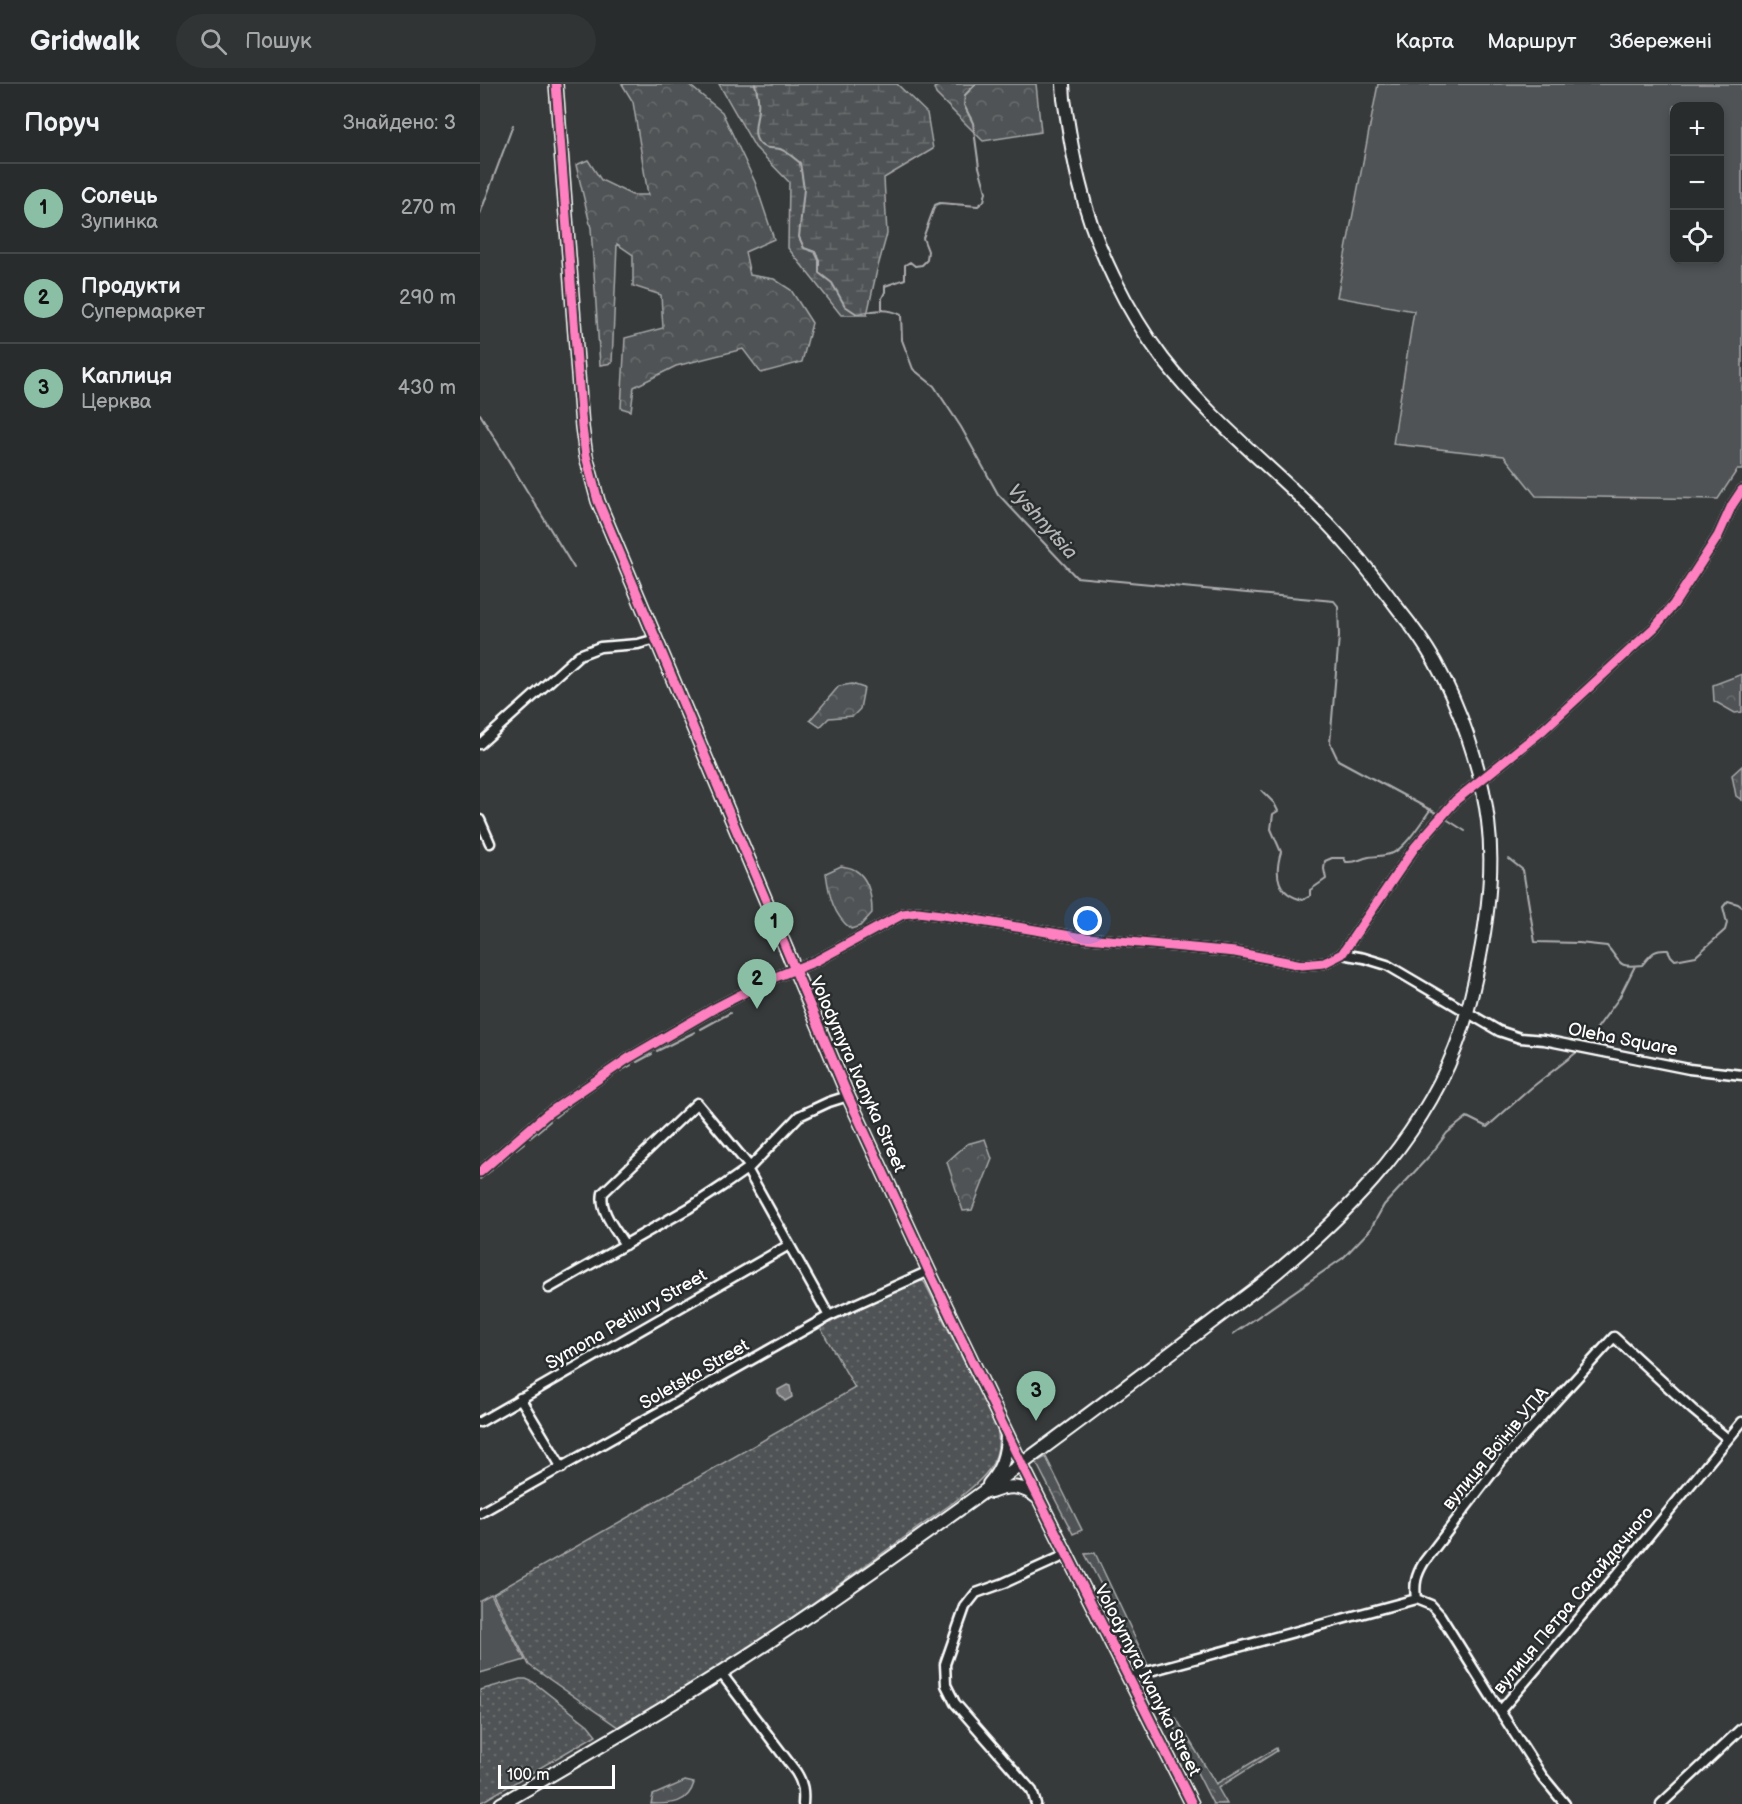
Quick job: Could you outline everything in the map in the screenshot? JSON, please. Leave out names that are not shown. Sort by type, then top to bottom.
[{"type":"main road","points":[[556,84],[579,387],[586,456],[598,501],[795,970]]},
{"type":"main road","points":[[501,1804],[721,1673],[810,1614],[1022,1465],[1261,1285],[1296,1256],[1356,1199],[1399,1149],[1439,1086],[1467,1013],[1482,944],[1490,875],[1488,821],[1481,780],[1456,708],[1436,663],[1378,581],[1326,523],[1199,402],[1161,357],[1134,314],[1107,262],[1081,190],[1063,84]]},
{"type":"main road","name":"Volodymyra Ivanyka Street","points":[[795,970],[848,1096],[929,1271],[1022,1465],[1192,1804]]},
{"type":"main road","points":[[978,1496],[994,1479],[1003,1462],[1007,1432]]},
{"type":"main road","points":[[978,1496],[998,1489],[1020,1487],[1042,1502]]},
{"type":"street","points":[[795,970],[816,961],[887,921],[903,914],[918,912],[996,922],[1077,937],[1235,952],[1302,965],[1324,963],[1342,954],[1415,848],[1456,800],[1543,730],[1655,627],[1674,604],[1718,536],[1732,505],[1742,490]]},
{"type":"street","points":[[480,744],[579,655],[600,647],[638,644],[656,639]]},
{"type":"street","points":[[480,819],[490,843]]},
{"type":"street","name":"Oleha Square","points":[[1342,954],[1387,965],[1499,1031],[1520,1038],[1544,1040],[1689,1069],[1742,1075]]},
{"type":"street","name":"Volodymyra Ivanyka Street","points":[[480,1172],[547,1114],[629,1058],[715,1008],[773,978],[795,970]]},
{"type":"street","points":[[549,1288],[689,1208],[749,1168],[799,1116],[848,1096]]},
{"type":"street","points":[[625,1245],[607,1216],[602,1200],[603,1192],[697,1103],[749,1168],[829,1316]]},
{"type":"street","name":"Symona Petliury Street","points":[[480,1422],[789,1245]]},
{"type":"street","name":"Soletska Street","points":[[480,1514],[829,1316],[929,1271]]},
{"type":"street","name":"вулиця Воїнів УПА","points":[[1416,1599],[1415,1580],[1424,1562],[1502,1460],[1614,1337],[1728,1439]]},
{"type":"street","points":[[520,1398],[562,1468]]},
{"type":"street","name":"вулиця Петра Сагайдачного","points":[[1565,1804],[1536,1767],[1500,1711],[1619,1572],[1742,1422]]},
{"type":"street","points":[[1036,1804],[1032,1791],[949,1693],[945,1680],[947,1657],[970,1599],[976,1593],[1068,1554]]},
{"type":"street","points":[[1128,1677],[1416,1599],[1431,1605],[1440,1615],[1500,1711]]},
{"type":"street","points":[[721,1673],[796,1772],[804,1790],[803,1804]]},
{"type":"street","points":[[1661,1804],[1742,1728]]},
{"type":"green space","points":[[622,84],[688,84],[722,112],[755,182],[774,239],[745,252],[750,275],[774,279],[791,290],[812,323],[802,362],[761,373],[743,349],[676,366],[634,387],[631,411],[621,408],[625,338],[663,328],[661,295],[633,286],[633,255],[617,244],[612,363],[600,365],[591,228],[576,165],[588,160],[601,180],[632,195],[648,195],[633,102]]},
{"type":"green space","points":[[719,84],[897,84],[927,113],[933,149],[884,178],[887,234],[867,315],[841,315],[788,248],[789,182],[755,147]]},
{"type":"green space","points":[[941,84],[1036,84],[1041,132],[983,141],[936,94],[934,88]]},
{"type":"green space","points":[[1378,84],[1742,84],[1742,470],[1737,470],[1718,499],[1536,496],[1504,456],[1393,444],[1414,311],[1337,297]]},
{"type":"green space","points":[[1742,674],[1742,712],[1735,713],[1714,701],[1713,685]]},
{"type":"green space","points":[[852,684],[864,688],[860,709],[853,716],[829,718],[820,727],[810,720],[839,686]]},
{"type":"green space","points":[[1742,766],[1742,800],[1736,796],[1732,775]]},
{"type":"green space","points":[[841,866],[852,868],[860,874],[871,895],[872,913],[860,926],[851,929],[836,911],[827,881],[826,873]]},
{"type":"green space","points":[[985,1139],[992,1159],[972,1210],[963,1211],[947,1162],[967,1144]]},
{"type":"green space","points":[[918,1281],[925,1283],[997,1428],[998,1441],[994,1462],[981,1479],[954,1502],[736,1658],[641,1716],[634,1717],[618,1727],[529,1665],[493,1594],[855,1388],[820,1327]]},
{"type":"green space","points":[[1046,1457],[1082,1530],[1073,1534],[1036,1462]]},
{"type":"green space","points":[[1095,1553],[1147,1663],[1143,1666],[1085,1554]]},
{"type":"green space","points":[[491,1594],[525,1660],[480,1673],[480,1600]]},
{"type":"green space","points":[[520,1679],[533,1682],[588,1725],[596,1735],[480,1803],[480,1690]]},
{"type":"green space","points":[[1176,1718],[1216,1784],[1276,1748],[1277,1751],[1218,1788],[1227,1804],[1213,1804],[1171,1721]]},
{"type":"green space","points":[[685,1781],[694,1783],[688,1795],[683,1799],[672,1803],[651,1804],[653,1795]]},
{"type":"water","points":[[787,1385],[790,1386],[792,1397],[785,1401],[778,1390]]},
{"type":"waterway","name":"Vyshnytsia","points":[[755,84],[758,102],[755,133],[758,141],[766,147],[783,150],[800,163],[804,189],[799,237],[804,248],[815,252],[819,260],[819,273],[832,283],[845,306],[857,314],[884,310],[901,315],[902,340],[913,369],[934,386],[961,427],[998,494],[1076,577],[1334,601],[1338,606],[1339,636],[1330,743],[1338,760],[1438,814]]},
{"type":"waterway","name":"Vyshnytsia","points":[[882,309],[885,286],[905,279],[905,265],[910,262],[915,266],[922,265],[927,260],[928,251],[923,238],[935,205],[940,203],[978,206],[984,201],[986,192],[979,167],[973,123],[964,105],[965,95],[976,84]]},
{"type":"waterway","points":[[480,214],[513,125]]},
{"type":"waterway","points":[[480,414],[574,568]]},
{"type":"waterway","points":[[1262,791],[1274,803],[1278,811],[1273,814],[1271,829],[1281,852],[1278,868],[1280,882],[1288,893],[1303,900],[1310,896],[1310,890],[1326,879],[1325,861],[1332,858],[1344,858],[1346,862],[1353,862],[1393,853],[1409,839],[1431,809]]},
{"type":"waterway","name":"Vyshnytsia","points":[[1443,817],[1465,831]]},
{"type":"waterway","name":"Vyshnytsia","points":[[1509,859],[1523,870],[1535,942],[1607,946],[1623,965],[1642,965],[1652,953],[1658,951],[1668,950],[1675,960],[1696,956],[1725,930],[1727,923],[1723,907],[1728,901],[1742,907]]},
{"type":"waterway","points":[[1587,1042],[1619,998],[1635,966]]},
{"type":"waterway","points":[[701,1029],[730,1013]]},
{"type":"waterway","points":[[657,1051],[695,1032]]},
{"type":"waterway","points":[[1233,1334],[1343,1258],[1370,1230],[1384,1205],[1432,1153],[1447,1133],[1467,1117],[1487,1127],[1577,1052]]},
{"type":"waterway","points":[[637,1062],[652,1054]]},
{"type":"waterway","points":[[620,1071],[631,1065]]},
{"type":"waterway","points":[[590,1090],[615,1073]]},
{"type":"waterway","points":[[555,1117],[583,1095]]},
{"type":"waterway","points":[[530,1138],[550,1121]]},
{"type":"waterway","points":[[515,1150],[524,1143]]},
{"type":"waterway","points":[[497,1165],[509,1155]]},
{"type":"waterway","points":[[480,1179],[492,1170]]},
{"type":"cycle path","points":[[556,84],[582,427],[586,456],[598,501],[848,1096],[1022,1465],[1192,1804]]},
{"type":"cycle path","points":[[480,1172],[547,1114],[629,1058],[715,1008],[773,978],[816,961],[903,914],[918,912],[1077,937],[1235,952],[1302,965],[1324,963],[1342,954],[1415,847],[1456,800],[1543,730],[1655,627],[1674,604],[1718,536],[1732,505],[1742,490]]},
{"type":"place","name":"Солець","points":[[774,952]]},
{"type":"place","name":"Продукти","points":[[757,1009]]},
{"type":"place","name":"Каплиця","points":[[1036,1421]]}]
